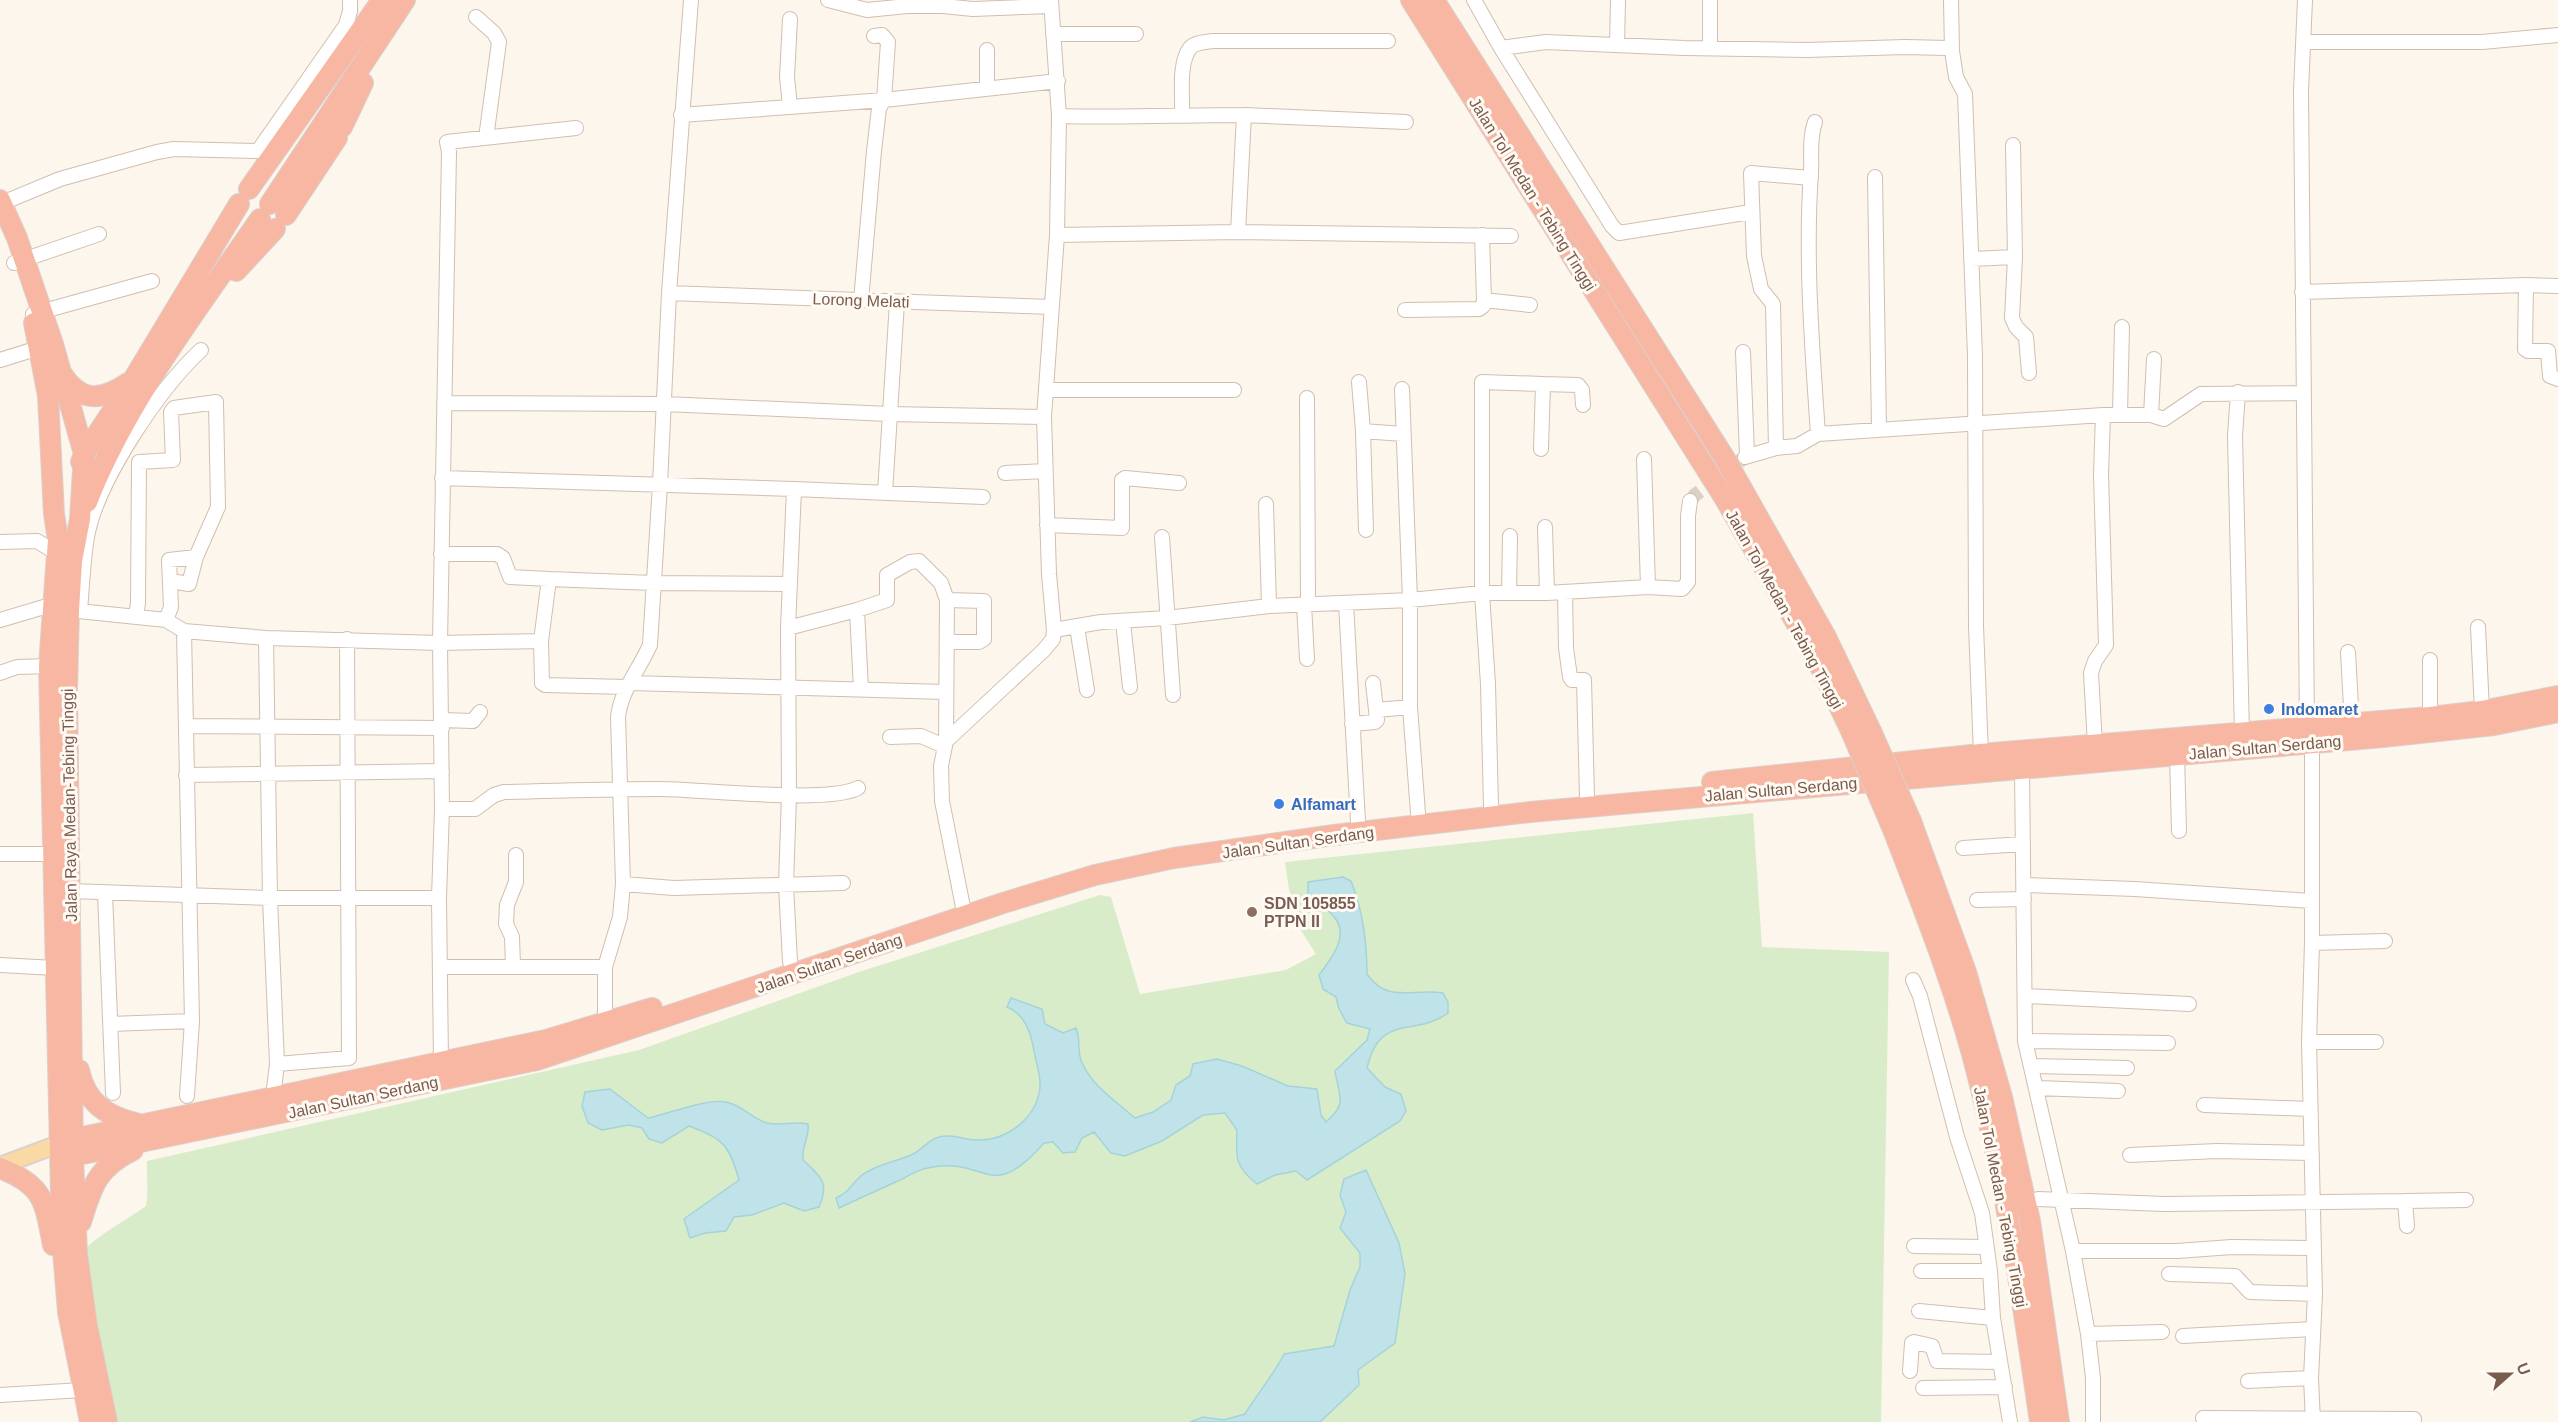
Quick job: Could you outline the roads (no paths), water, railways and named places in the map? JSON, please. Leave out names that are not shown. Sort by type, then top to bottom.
[{"type":"highway","points":[[58,547],[84,454],[133,380],[244,196],[382,0]]},
{"type":"highway","points":[[273,217],[405,0]]},
{"type":"highway","name":"Jalan Tol Medan - Tebing Tinggi","points":[[1411,0],[1725,499],[1815,656],[1851,730],[1903,826],[1966,972],[2002,1097],[2030,1221],[2059,1422]]},
{"type":"highway","name":"Jalan Tol Medan - Tebing Tinggi","points":[[1434,0],[1724,457],[1826,638],[1871,731],[1903,826],[1978,1076],[2001,1177],[2019,1277],[2040,1422]]},
{"type":"highway","points":[[80,519],[102,463],[187,324],[340,133],[391,21]]},
{"type":"highway","name":"Jalan Raya Medan-Tebing Tinggi","points":[[1,201],[46,346],[54,514],[67,608],[49,666],[62,854],[70,891],[73,1047],[62,1239],[68,1312],[90,1422]]},
{"type":"highway","name":"Jalan Raya Medan-Tebing Tinggi","points":[[0,230],[19,261]]},
{"type":"highway","name":"Jalan Raya Medan-Tebing Tinggi","points":[[46,346],[61,372],[84,454],[80,519],[72,561],[67,608],[67,759],[55,968],[67,1149],[76,1238],[87,1326],[107,1422]]},
{"type":"highway","points":[[61,372],[69,384],[88,397],[106,396],[133,380]]},
{"type":"highway","name":"Jalan Sultan Serdang","points":[[67,1149],[537,1060],[607,1030],[790,962],[1078,869],[1130,858],[1418,813],[1587,796],[2022,769],[2177,755],[2309,735],[2352,725],[2482,711],[2558,696]]},
{"type":"highway","name":"Jalan Sultan Serdang","points":[[149,1133],[273,1097],[546,1040],[607,1030],[1003,903],[1130,867],[1174,858],[1415,825],[1982,754],[2242,734],[2309,735],[2460,729],[2558,712]]},
{"type":"highway","points":[[73,1047],[82,1081],[92,1102],[100,1109],[149,1133],[104,1168],[90,1192],[76,1238]]},
{"type":"highway","points":[[0,1167],[21,1177],[41,1196],[68,1312]]},
{"type":"main road","points":[[0,1167],[25,1158],[67,1149]]},
{"type":"street","points":[[1,201],[60,178],[157,152],[174,149],[258,151],[346,25],[350,0]]},
{"type":"street","points":[[607,1030],[605,967],[620,918],[622,884],[618,790],[619,704],[650,645],[665,404],[669,293],[691,0]]},
{"type":"street","points":[[828,0],[867,10],[910,6],[973,9],[1051,3],[1059,116],[1057,235],[1044,417],[1053,639],[945,744]]},
{"type":"street","points":[[1474,0],[1501,48],[1612,226],[1619,233],[1751,212]]},
{"type":"street","points":[[1617,45],[1618,0]]},
{"type":"street","points":[[1710,0],[1710,48]]},
{"type":"street","points":[[1952,0],[1952,51],[1956,77],[1965,90],[1975,424],[1976,626],[1982,754]]},
{"type":"street","points":[[2305,0],[2301,101],[2302,292],[2312,943],[2309,1042],[2311,1203],[2315,1294],[2311,1378],[2313,1421]]},
{"type":"street","points":[[476,17],[494,33],[499,42],[486,138]]},
{"type":"street","points":[[790,19],[787,77],[790,106]]},
{"type":"street","points":[[1053,34],[1136,34]]},
{"type":"street","points":[[861,301],[874,151],[879,108],[884,100],[888,42],[882,35],[874,36]]},
{"type":"street","points":[[2304,42],[2482,42],[2558,35]]},
{"type":"street","points":[[1182,115],[1185,60],[1190,48],[1196,43],[1213,41],[1388,41]]},
{"type":"street","points":[[1501,48],[1546,42],[1807,50],[1905,47],[1947,48],[1952,51]]},
{"type":"street","points":[[987,50],[987,88]]},
{"type":"street","points":[[681,116],[884,100],[1058,81]]},
{"type":"street","points":[[1059,116],[1134,118],[1244,115],[1406,122]]},
{"type":"street","points":[[1238,232],[1244,115]]},
{"type":"street","points":[[1815,122],[1811,141],[1809,189],[1810,320],[1818,434]]},
{"type":"street","points":[[441,1063],[439,898],[442,724],[440,643],[449,152],[447,142],[576,128]]},
{"type":"street","points":[[2013,145],[2015,257],[2012,318],[2016,327],[2026,337],[2029,374]]},
{"type":"street","points":[[1776,448],[1773,304],[1761,289],[1753,243],[1751,173],[1809,189]]},
{"type":"street","points":[[1875,177],[1879,429]]},
{"type":"street","points":[[1057,235],[1238,232],[1511,236]]},
{"type":"street","points":[[19,261],[99,234]]},
{"type":"street","points":[[1405,310],[1479,309],[1483,306],[1482,235]]},
{"type":"street","points":[[1971,259],[2015,257]]},
{"type":"street","points":[[37,313],[152,281]]},
{"type":"street","points":[[2526,285],[2525,349],[2528,351],[2547,350],[2550,356],[2550,376],[2558,379]]},
{"type":"street","points":[[2302,292],[2558,286]]},
{"type":"street","name":"Lorong Melati","points":[[669,293],[1052,307]]},
{"type":"street","points":[[1484,300],[1530,305]]},
{"type":"street","points":[[885,493],[897,302]]},
{"type":"street","points":[[2120,414],[2122,327]]},
{"type":"street","points":[[0,360],[46,346]]},
{"type":"street","points":[[67,608],[94,512],[116,467],[136,432],[178,372],[201,350]]},
{"type":"street","points":[[1743,352],[1746,456],[1776,448],[1797,446],[1818,434],[2120,414],[2151,414],[2160,419],[2167,418],[2201,393],[2303,393]]},
{"type":"street","points":[[2151,414],[2154,359]]},
{"type":"street","points":[[1359,382],[1366,530]]},
{"type":"street","points":[[1491,806],[1488,684],[1482,593],[1482,382],[1578,385],[1582,390],[1583,405]]},
{"type":"street","points":[[1541,449],[1543,384]]},
{"type":"street","points":[[1402,389],[1410,600],[1410,707],[1418,813]]},
{"type":"street","points":[[1047,390],[1234,390]]},
{"type":"street","points":[[2238,392],[2236,459],[2239,657],[2243,680],[2242,734]]},
{"type":"street","points":[[1307,398],[1307,659]]},
{"type":"street","points":[[136,616],[138,603],[138,466],[143,461],[173,460],[171,412],[174,408],[216,402],[218,507],[196,557],[189,584],[171,581]]},
{"type":"street","points":[[444,403],[665,404],[889,414],[1044,417]]},
{"type":"street","points":[[2095,745],[2091,673],[2092,667],[2106,645],[2101,474],[2103,415]]},
{"type":"street","points":[[1363,431],[1403,434]]},
{"type":"street","points":[[1644,459],[1648,587]]},
{"type":"street","points":[[1005,473],[1045,471]]},
{"type":"street","points":[[442,478],[983,497]]},
{"type":"street","points":[[1047,525],[1122,528],[1122,480],[1125,478],[1179,483]]},
{"type":"street","points":[[790,962],[786,885],[789,795],[788,628],[794,489]]},
{"type":"street","points":[[1054,630],[1101,622],[1167,618],[1269,606],[1410,600],[1482,593],[1565,593],[1648,587],[1682,588],[1686,586],[1690,501]]},
{"type":"street","points":[[1266,504],[1269,606]]},
{"type":"street","points":[[1545,527],[1547,593]]},
{"type":"street","points":[[1509,593],[1510,536]]},
{"type":"street","points":[[1162,537],[1173,695]]},
{"type":"street","points":[[0,542],[37,541],[58,547]]},
{"type":"street","points":[[441,554],[497,554],[503,558],[510,577],[653,583],[790,584]]},
{"type":"street","points":[[166,620],[171,607],[169,560],[196,557]]},
{"type":"street","points":[[788,628],[887,600],[887,575],[915,560],[934,574],[944,589],[947,600],[948,642],[945,744],[941,766],[942,801],[963,907]]},
{"type":"street","points":[[549,579],[542,641],[541,679],[545,684],[945,692]]},
{"type":"street","points":[[1565,593],[1566,648],[1570,677],[1572,680],[1584,681],[1587,796]]},
{"type":"street","points":[[947,600],[984,601],[986,633],[984,639],[979,642],[948,642]]},
{"type":"street","points":[[1346,603],[1358,822]]},
{"type":"street","points":[[0,620],[67,608],[166,620],[184,631],[266,638],[440,643],[542,641]]},
{"type":"street","points":[[857,610],[861,689]]},
{"type":"street","points":[[1123,622],[1130,687]]},
{"type":"street","points":[[1077,627],[1087,690]]},
{"type":"street","points":[[2478,627],[2482,711]]},
{"type":"street","points":[[184,631],[192,1021],[187,1096]]},
{"type":"street","points":[[266,638],[270,898],[277,1064],[273,1097]]},
{"type":"street","points":[[277,1064],[350,1058],[347,639]]},
{"type":"street","points":[[2348,652],[2352,725]]},
{"type":"street","points":[[2430,660],[2430,717]]},
{"type":"street","points":[[0,674],[17,667],[49,666]]},
{"type":"street","points":[[1352,724],[1377,720],[1373,683]]},
{"type":"street","points":[[1376,710],[1410,707]]},
{"type":"street","points":[[187,726],[348,728],[442,724],[473,721],[480,712]]},
{"type":"street","points":[[890,737],[921,736],[945,744]]},
{"type":"street","points":[[2177,755],[2180,831]]},
{"type":"street","points":[[2022,769],[2025,1041],[2063,1201],[2088,1334],[2093,1378],[2093,1422]]},
{"type":"street","points":[[186,775],[442,771]]},
{"type":"street","points":[[442,809],[475,809],[494,795],[504,792],[662,789],[789,795],[844,793],[858,788]]},
{"type":"street","points":[[1963,848],[2024,844]]},
{"type":"street","points":[[0,854],[62,854]]},
{"type":"street","points":[[513,966],[512,937],[506,924],[507,905],[516,882],[516,855]]},
{"type":"street","points":[[622,884],[674,888],[843,883]]},
{"type":"street","points":[[1977,900],[2024,892],[2135,889],[2311,902]]},
{"type":"street","points":[[70,891],[270,898],[439,898]]},
{"type":"street","points":[[105,893],[112,1093]]},
{"type":"street","points":[[2312,943],[2385,941]]},
{"type":"street","points":[[0,965],[55,968]]},
{"type":"street","points":[[441,967],[605,967]]},
{"type":"street","points":[[1913,980],[1920,996],[1957,1137],[1987,1212],[1986,1247],[1993,1318],[2010,1422]]},
{"type":"street","points":[[2025,996],[2190,1004]]},
{"type":"street","points":[[110,1023],[192,1021]]},
{"type":"street","points":[[2025,1041],[2168,1043]]},
{"type":"street","points":[[2309,1042],[2376,1042]]},
{"type":"street","points":[[2031,1066],[2127,1068]]},
{"type":"street","points":[[2037,1088],[2118,1090]]},
{"type":"street","points":[[2204,1106],[2310,1108]]},
{"type":"street","points":[[2130,1155],[2217,1151],[2312,1153]]},
{"type":"street","points":[[2038,1199],[2164,1204],[2466,1200]]},
{"type":"street","points":[[2405,1201],[2408,1226]]},
{"type":"street","points":[[1914,1246],[1986,1247]]},
{"type":"street","points":[[2073,1251],[2177,1251],[2232,1247],[2313,1248]]},
{"type":"street","points":[[1921,1271],[1990,1271]]},
{"type":"street","points":[[2169,1274],[2235,1276],[2240,1278],[2250,1292],[2315,1294]]},
{"type":"street","points":[[1919,1311],[1993,1318]]},
{"type":"street","points":[[2183,1336],[2313,1329]]},
{"type":"street","points":[[2088,1334],[2162,1332]]},
{"type":"street","points":[[1910,1371],[1912,1343],[1914,1342],[1932,1346],[1937,1361],[2000,1362]]},
{"type":"street","points":[[2248,1381],[2311,1378]]},
{"type":"street","points":[[1923,1388],[2005,1387]]},
{"type":"street","points":[[0,1395],[82,1390]]},
{"type":"street","points":[[2203,1418],[2313,1421],[2414,1419]]},
{"type":"water","points":[[1343,877],[1351,881],[1359,904],[1365,938],[1367,974],[1383,989],[1401,993],[1443,993],[1448,1002],[1448,1013],[1435,1020],[1389,1033],[1380,1039],[1373,1051],[1367,1068],[1385,1087],[1401,1094],[1406,1111],[1400,1121],[1307,1180],[1296,1171],[1275,1175],[1257,1184],[1249,1178],[1238,1160],[1237,1130],[1225,1113],[1203,1115],[1162,1141],[1125,1156],[1111,1153],[1094,1132],[1082,1138],[1075,1152],[1063,1153],[1053,1142],[1044,1143],[1026,1162],[1011,1172],[999,1175],[988,1174],[963,1167],[948,1166],[925,1169],[839,1208],[836,1198],[848,1190],[862,1175],[874,1168],[913,1154],[936,1138],[951,1136],[976,1140],[998,1137],[1018,1126],[1026,1118],[1038,1099],[1040,1078],[1026,1025],[1018,1014],[1007,1007],[1011,998],[1042,1009],[1045,1024],[1063,1033],[1076,1028],[1080,1056],[1085,1069],[1104,1092],[1135,1118],[1153,1112],[1171,1100],[1176,1085],[1190,1076],[1193,1064],[1217,1059],[1242,1066],[1288,1086],[1317,1089],[1321,1115],[1326,1122],[1340,1104],[1335,1071],[1367,1040],[1370,1029],[1347,1023],[1339,1009],[1336,997],[1323,989],[1319,975],[1335,951],[1340,931],[1338,922],[1332,914],[1308,897],[1308,882]]},
{"type":"water","points":[[610,1089],[648,1118],[718,1101],[737,1106],[767,1123],[808,1124],[803,1160],[815,1171],[824,1186],[819,1207],[804,1211],[784,1203],[752,1215],[734,1217],[726,1231],[705,1233],[690,1238],[684,1219],[739,1180],[732,1158],[717,1139],[689,1126],[662,1143],[649,1139],[642,1128],[629,1125],[602,1130],[588,1123],[582,1106],[585,1092]]},
{"type":"water","points":[[1366,1170],[1399,1243],[1405,1274],[1395,1343],[1358,1370],[1359,1385],[1320,1422],[1190,1422],[1203,1417],[1224,1420],[1245,1414],[1284,1354],[1334,1346],[1350,1290],[1360,1267],[1360,1253],[1340,1228],[1346,1212],[1340,1195],[1344,1179]]},
{"type":"tunnel","points":[[1690,501],[1745,457]]},
{"type":"place","name":"Indomaret","points":[[2269,709]]},
{"type":"place","name":"Alfamart","points":[[1279,804]]},
{"type":"place","name":"SDN 105855 PTPN II","points":[[1252,912]]}]
